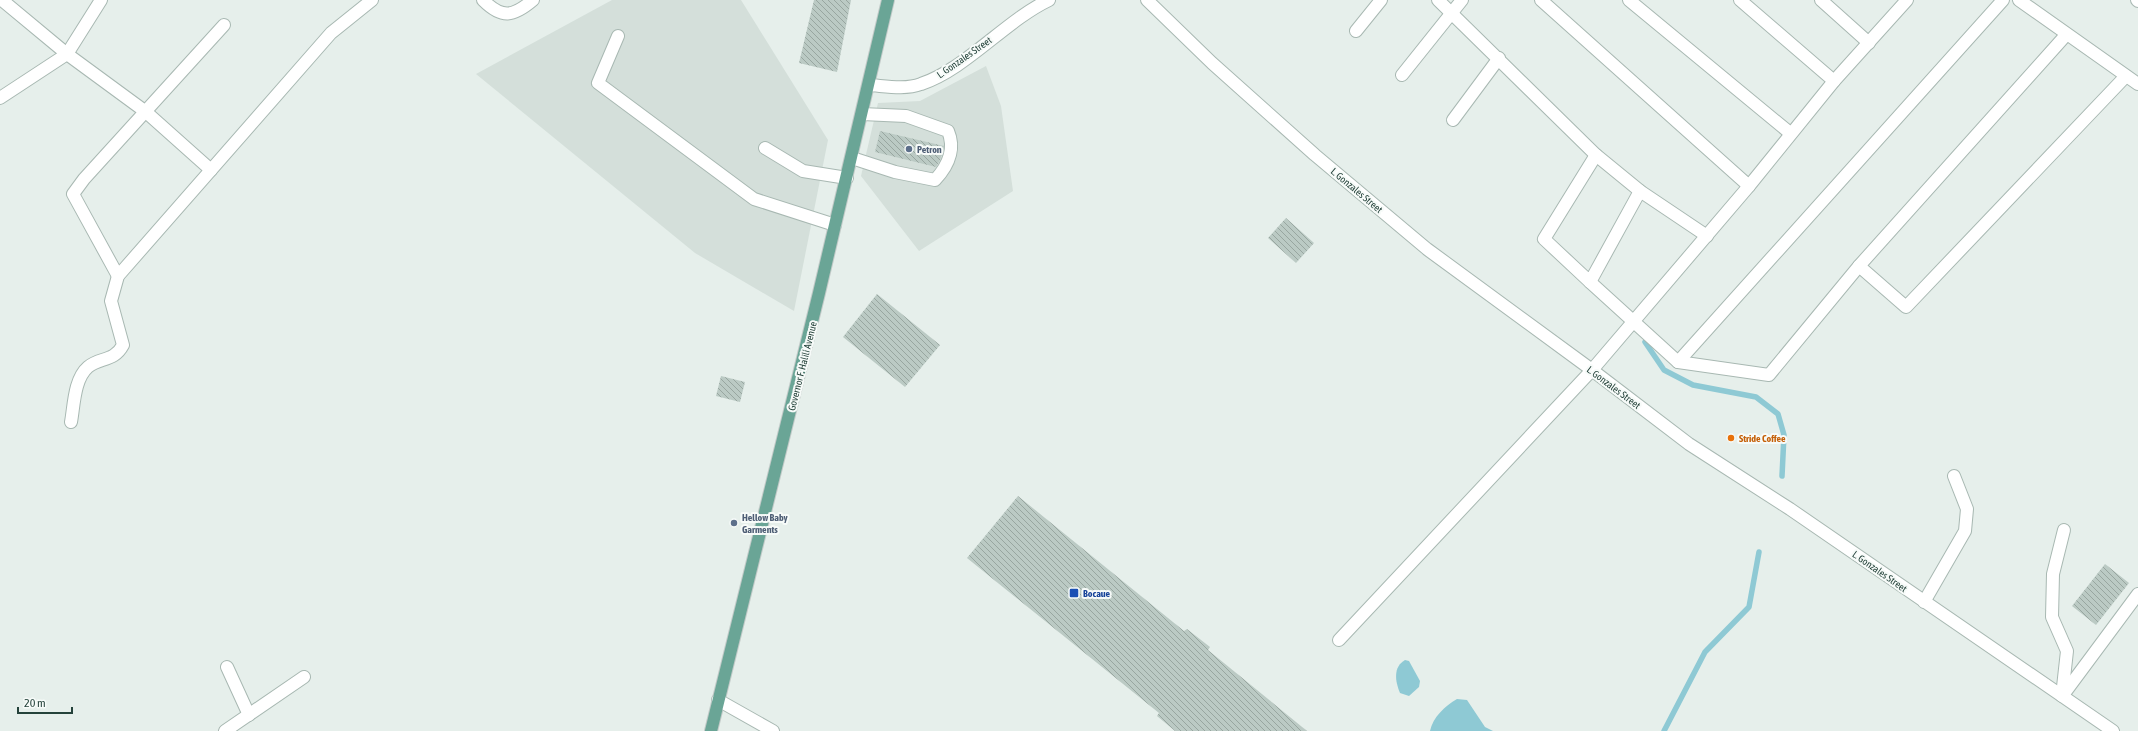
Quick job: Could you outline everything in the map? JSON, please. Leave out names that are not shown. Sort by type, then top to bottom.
[{"type":"main road","name":"Governor F. Halili Avenue","points":[[711,731],[852,158],[888,0]]},
{"type":"street","points":[[2,0],[67,54],[146,112],[211,170]]},
{"type":"street","points":[[0,98],[67,54],[101,0]]},
{"type":"street","points":[[71,422],[79,378],[88,366],[119,353],[124,345],[111,301],[118,276],[331,33],[372,0]]},
{"type":"street","points":[[483,0],[492,9],[504,14],[520,11],[533,0]]},
{"type":"street","name":"L. Gonzales Street","points":[[869,85],[908,87],[920,85],[945,73],[998,34],[1049,0]]},
{"type":"street","name":"L. Gonzales Street","points":[[1147,0],[1212,63],[1309,150],[1427,249],[1592,370],[1689,444],[1790,509],[2113,731]]},
{"type":"street","points":[[1356,31],[1381,0]]},
{"type":"street","points":[[1438,0],[1499,58],[1596,155],[1640,191],[1707,236]]},
{"type":"street","points":[[1402,75],[1462,0]]},
{"type":"street","points":[[1541,0],[1749,186]]},
{"type":"street","points":[[1629,0],[1790,133]]},
{"type":"street","points":[[1740,0],[1834,80]]},
{"type":"street","points":[[1821,0],[1868,43]]},
{"type":"street","points":[[1339,640],[1592,370],[1635,322],[1749,186],[1834,80],[1907,0]]},
{"type":"street","points":[[1678,362],[2003,0]]},
{"type":"street","points":[[2019,0],[2066,35],[2138,84]]},
{"type":"street","points":[[118,276],[73,194],[84,178],[224,25]]},
{"type":"street","points":[[1596,155],[1544,239],[1678,362],[1769,375],[1859,266],[2066,35]]},
{"type":"street","points":[[618,36],[598,83],[754,199],[835,225]]},
{"type":"street","points":[[1453,120],[1499,58]]},
{"type":"street","points":[[1859,266],[1906,307],[2126,76]]},
{"type":"street","points":[[852,158],[894,172],[935,180],[945,169],[953,142],[948,132],[906,116],[862,114]]},
{"type":"street","points":[[765,148],[803,172],[847,178]]},
{"type":"street","points":[[1590,282],[1640,191]]},
{"type":"street","points":[[1924,602],[1965,531],[1967,509],[1954,476]]},
{"type":"street","points":[[2062,696],[2067,651],[2052,617],[2052,595],[2053,574],[2064,530]]},
{"type":"street","points":[[2062,696],[2138,594]]},
{"type":"street","points":[[227,667],[249,715]]},
{"type":"street","points":[[225,731],[304,677]]},
{"type":"street","points":[[718,700],[773,731]]},
{"type":"shaded area","points":[[612,0],[741,0],[828,140],[794,311],[695,253],[476,74]]},
{"type":"shaded area","points":[[986,66],[1001,106],[1013,191],[919,251],[861,176],[878,103],[920,101]]},
{"type":"water","points":[[1405,660],[1409,661],[1420,681],[1419,687],[1409,696],[1400,693],[1396,679],[1398,666]]},
{"type":"water","points":[[1457,699],[1467,700],[1485,727],[1493,731],[1430,731],[1440,712]]},
{"type":"building","points":[[814,0],[851,0],[837,72],[799,63]]},
{"type":"building","name":"Petron","points":[[880,131],[944,146],[940,160],[936,167],[875,152]]},
{"type":"building","points":[[1286,218],[1314,243],[1296,263],[1268,238]]},
{"type":"building","points":[[877,294],[940,345],[905,387],[843,337]]},
{"type":"building","points":[[721,376],[745,382],[740,402],[716,396]]},
{"type":"building","name":"Bocaue","points":[[1018,496],[1184,631],[1187,629],[1210,647],[1208,650],[1307,731],[1175,731],[1157,716],[1159,713],[967,558]]},
{"type":"building","points":[[2105,564],[2129,583],[2096,625],[2072,606]]},
{"type":"waterway","points":[[1645,342],[1664,370],[1693,385],[1756,397],[1778,414],[1784,435],[1782,476]]},
{"type":"waterway","points":[[1664,731],[1705,652],[1749,607],[1759,552]]},
{"type":"place","name":"Petron","points":[[909,149]]},
{"type":"place","name":"Stride Coffee","points":[[1731,438]]},
{"type":"place","name":"Hellow Baby Garments","points":[[734,523]]},
{"type":"place","name":"Bocaue","points":[[1074,593]]}]
